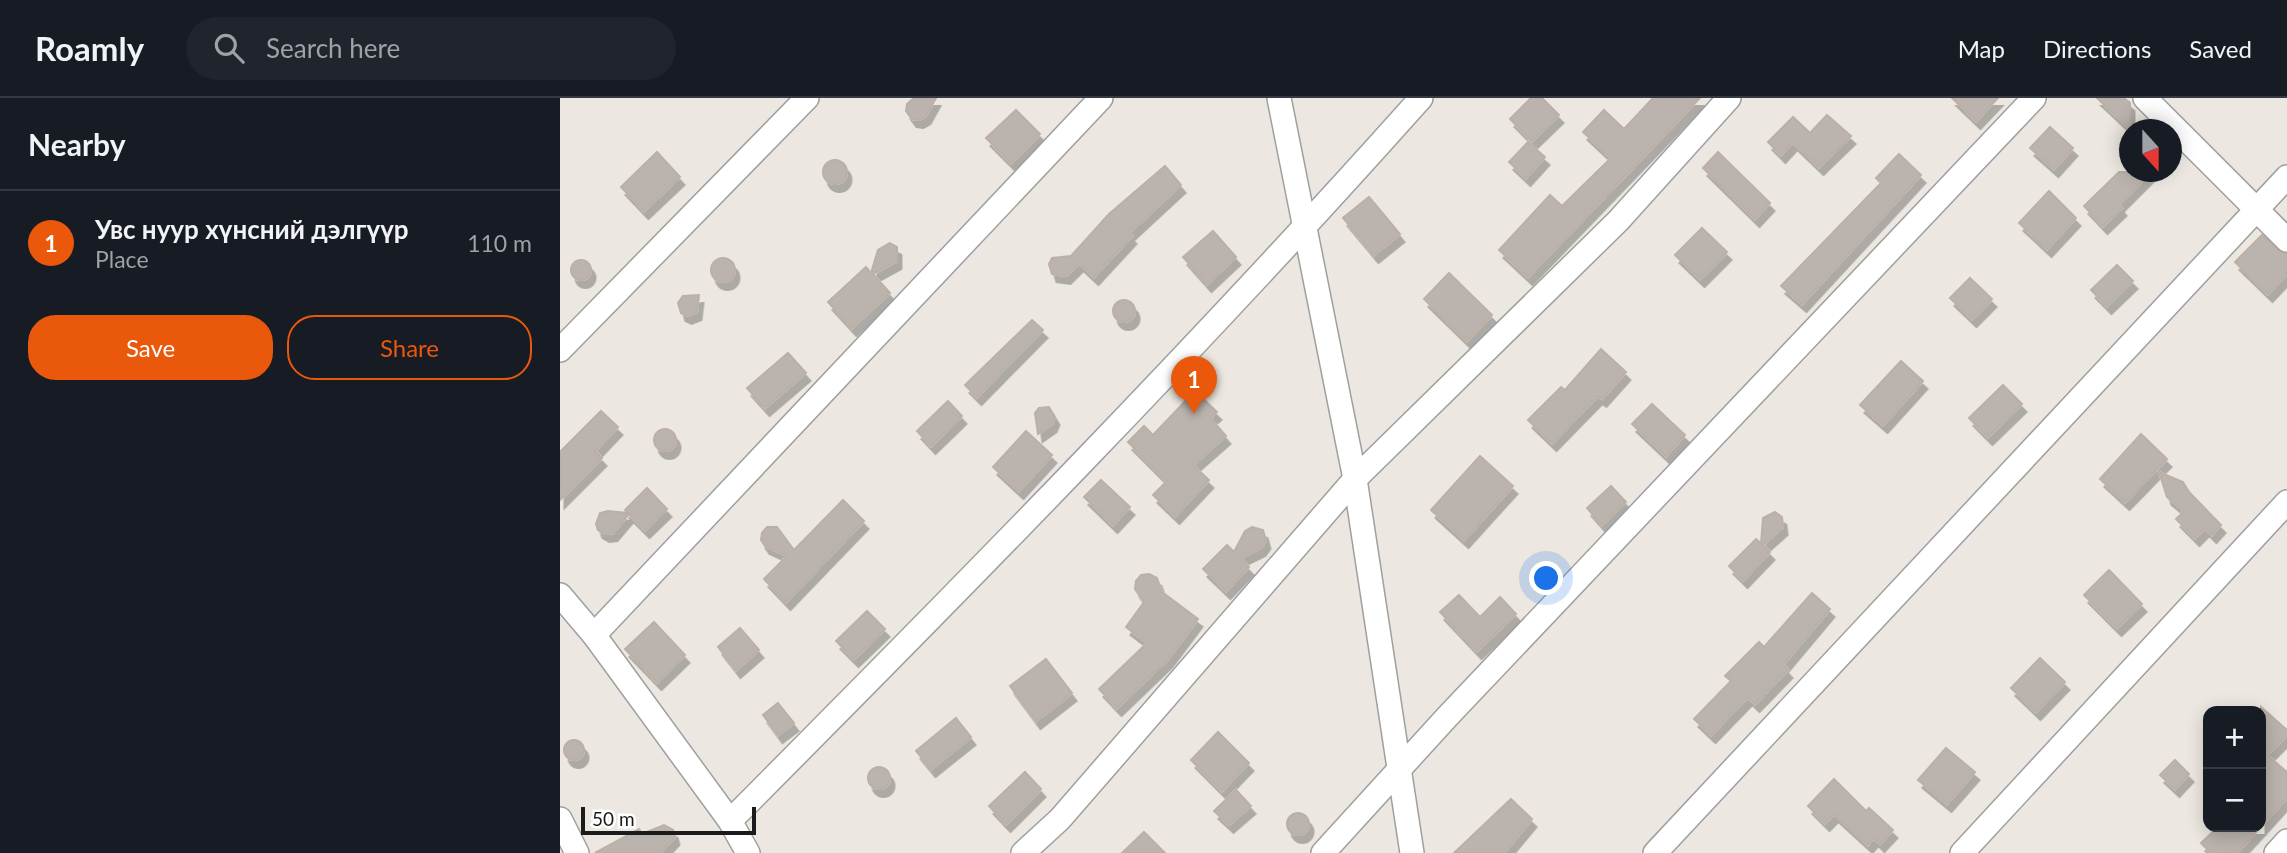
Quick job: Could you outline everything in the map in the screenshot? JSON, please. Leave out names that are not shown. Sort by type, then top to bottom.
[{"type":"street","points":[[560,350],[807,98]]},
{"type":"street","points":[[594,635],[1101,98]]},
{"type":"street","points":[[1279,98],[1355,479],[1412,853]]},
{"type":"street","points":[[730,821],[1014,536],[1306,228],[1421,98]]},
{"type":"street","points":[[1023,853],[1060,818],[1355,479],[1618,221],[1729,98]]},
{"type":"street","points":[[1323,853],[1399,774],[1447,717],[2034,98]]},
{"type":"street","points":[[2145,98],[2287,240]]},
{"type":"street","points":[[1656,853],[2287,177]]},
{"type":"street","points":[[1962,853],[2287,502]]},
{"type":"street","points":[[560,595],[594,635],[730,821],[748,853]]},
{"type":"street","points":[[560,819],[577,853]]},
{"type":"street","points":[[2276,853],[2287,841]]},
{"type":"building","points":[[914,98],[936,98],[926,116],[919,120],[912,119],[906,111],[907,104]]},
{"type":"building","points":[[1531,98],[1542,98],[1559,115],[1532,141],[1510,119]]},
{"type":"building","points":[[1653,98],[1700,98],[1528,277],[1499,250],[1550,195],[1562,206],[1611,158],[1583,132],[1604,110],[1624,129]]},
{"type":"building","points":[[1952,98],[1998,98],[1976,121]]},
{"type":"building","points":[[2097,98],[2124,98],[2130,103],[2130,119],[2119,119]]},
{"type":"building","points":[[1016,110],[1040,134],[1011,163],[986,138]]},
{"type":"building","points":[[1827,115],[1851,136],[1819,167],[1793,142],[1781,155],[1768,142],[1793,117],[1810,133]]},
{"type":"building","points":[[2050,127],[2073,148],[2054,169],[2030,148]]},
{"type":"building","points":[[1528,142],[1545,157],[1526,178],[1509,162]]},
{"type":"building","points":[[657,152],[680,177],[644,211],[621,187]]},
{"type":"building","points":[[1718,152],[1770,203],[1755,219],[1703,168]]},
{"type":"building","points":[[1899,154],[1921,175],[1802,304],[1781,286],[1881,183],[1876,178]]},
{"type":"building","points":[[835,160],[843,164],[847,172],[843,180],[835,184],[827,180],[823,172],[827,164]]},
{"type":"building","points":[[1165,166],[1181,185],[1129,233],[1132,236],[1094,277],[1079,263],[1066,276],[1052,274],[1049,264],[1052,258],[1071,256],[1109,214]]},
{"type":"building","points":[[2119,172],[2119,182],[2141,182],[2119,204],[2122,208],[2103,226],[2084,206]]},
{"type":"building","points":[[2049,191],[2076,218],[2047,249],[2019,223]]},
{"type":"building","points":[[1369,197],[1400,234],[1374,255],[1343,218]]},
{"type":"building","points":[[1702,228],[1727,252],[1700,279],[1675,255]]},
{"type":"building","points":[[1213,231],[1236,257],[1207,284],[1183,257]]},
{"type":"building","points":[[2262,235],[2278,250],[2287,254],[2287,274],[2268,294],[2235,262]]},
{"type":"building","points":[[890,243],[897,247],[897,261],[873,274],[890,293],[852,328],[828,302],[866,267],[871,273],[878,250]]},
{"type":"building","points":[[723,258],[731,262],[735,270],[731,278],[723,282],[715,278],[711,270],[715,262]]},
{"type":"building","points":[[577,260],[585,260],[591,270],[585,280],[577,280],[571,274],[571,266]]},
{"type":"building","points":[[2117,265],[2133,281],[2107,306],[2091,290]]},
{"type":"building","points":[[1449,273],[1492,315],[1467,341],[1424,299]]},
{"type":"building","points":[[1970,278],[1992,299],[1972,319],[1950,298]]},
{"type":"building","points":[[699,295],[697,312],[687,316],[681,313],[678,303],[683,296]]},
{"type":"building","points":[[1124,300],[1134,307],[1135,311],[1128,321],[1124,322],[1114,315],[1113,311],[1120,301]]},
{"type":"building","points":[[1032,320],[1043,330],[977,397],[965,385]]},
{"type":"building","points":[[1601,349],[1626,372],[1602,399],[1598,396],[1552,443],[1528,420],[1561,387],[1565,390]]},
{"type":"building","points":[[788,353],[806,373],[765,408],[747,388]]},
{"type":"building","points":[[1901,361],[1923,381],[1883,425],[1860,405]]},
{"type":"building","points":[[2003,385],[2022,404],[1988,437],[1969,418]]},
{"type":"building","points":[[1195,391],[1217,412],[1210,418],[1226,436],[1193,465],[1209,480],[1175,516],[1153,495],[1167,481],[1128,442],[1144,426],[1153,435]]},
{"type":"building","points":[[948,401],[962,416],[931,446],[917,431]]},
{"type":"building","points":[[1652,404],[1685,435],[1666,456],[1632,424]]},
{"type":"building","points":[[1049,407],[1055,417],[1052,424],[1038,434],[1035,413],[1039,408]]},
{"type":"building","points":[[601,411],[618,427],[595,451],[602,458],[560,500],[560,452]]},
{"type":"building","points":[[665,429],[675,436],[676,440],[669,450],[665,451],[655,444],[654,440],[661,430]]},
{"type":"building","points":[[1026,431],[1052,455],[1019,491],[993,467]]},
{"type":"building","points":[[2141,434],[2167,459],[2125,502],[2100,479]]},
{"type":"building","points":[[1480,456],[1513,486],[1464,540],[1431,510]]},
{"type":"building","points":[[2159,472],[2183,482],[2189,492],[2221,525],[2212,535],[2205,528],[2195,538],[2176,519],[2184,511],[2167,497]]},
{"type":"building","points":[[1101,480],[1130,507],[1113,525],[1084,497]]},
{"type":"building","points":[[1611,486],[1626,502],[1602,525],[1587,508]]},
{"type":"building","points":[[647,488],[667,509],[645,530],[629,514],[613,533],[605,534],[598,530],[596,524],[600,513],[628,513],[625,510]]},
{"type":"building","points":[[843,500],[864,521],[786,602],[764,579],[787,556],[765,546],[761,540],[762,533],[767,527],[777,527],[794,550]]},
{"type":"building","points":[[1775,512],[1782,517],[1783,527],[1763,545],[1770,552],[1743,580],[1729,566],[1756,539],[1761,543],[1763,518]]},
{"type":"building","points":[[1252,527],[1263,530],[1266,541],[1261,548],[1240,558],[1249,567],[1226,591],[1203,569],[1227,545],[1234,552],[1245,531]]},
{"type":"building","points":[[2109,570],[2142,604],[2117,628],[2084,595]]},
{"type":"building","points":[[1149,574],[1157,578],[1162,592],[1198,619],[1168,659],[1117,708],[1099,689],[1147,643],[1126,627],[1144,602],[1135,589],[1136,581],[1141,575]]},
{"type":"building","points":[[1812,593],[1830,609],[1783,665],[1788,670],[1755,704],[1748,697],[1711,735],[1694,719],[1731,681],[1725,676],[1759,642],[1764,647]]},
{"type":"building","points":[[1459,595],[1480,617],[1500,597],[1516,614],[1477,651],[1440,612]]},
{"type":"building","points":[[867,611],[885,629],[854,659],[836,641]]},
{"type":"building","points":[[654,622],[685,655],[657,682],[625,649]]},
{"type":"building","points":[[740,628],[759,650],[736,670],[718,647]]},
{"type":"building","points":[[2040,658],[2065,682],[2036,712],[2011,688]]},
{"type":"building","points":[[1046,659],[1072,693],[1036,721],[1010,686]]},
{"type":"building","points":[[778,703],[794,723],[778,735],[763,715]]},
{"type":"building","points":[[2266,711],[2287,730],[2287,735],[2267,755],[2287,772],[2287,798],[2266,821]]},
{"type":"building","points":[[956,718],[971,737],[931,769],[916,751]]},
{"type":"building","points":[[1218,732],[1249,763],[1222,791],[1191,760]]},
{"type":"building","points":[[570,740],[578,740],[584,750],[578,760],[570,760],[564,754],[564,746]]},
{"type":"building","points":[[1946,748],[1975,772],[1947,804],[1918,780]]},
{"type":"building","points":[[2175,760],[2189,774],[2175,789],[2160,775]]},
{"type":"building","points":[[879,767],[887,770],[890,778],[887,786],[879,789],[871,786],[868,778],[871,770]]},
{"type":"building","points":[[1025,772],[1041,789],[1006,824],[989,806]]},
{"type":"building","points":[[1834,779],[1866,811],[1869,808],[1893,830],[1880,844],[1874,838],[1868,845],[1834,814],[1825,823],[1808,806]]},
{"type":"building","points":[[1236,790],[1251,806],[1229,825],[1214,811]]},
{"type":"building","points":[[1511,799],[1532,819],[1504,853],[1454,853]]},
{"type":"building","points":[[1298,813],[1306,816],[1309,824],[1306,832],[1298,835],[1290,832],[1287,824],[1290,816]]},
{"type":"building","points":[[664,825],[673,830],[675,837],[660,853],[595,853],[639,829],[642,834]]},
{"type":"building","points":[[1144,832],[1165,853],[1122,853]]},
{"type":"building","points":[[2213,832],[2256,832],[2237,853],[2211,853],[2201,843]]},
{"type":"place","name":"Увс нуур хүнсний дэлгүүр","points":[[1194,414]]}]
